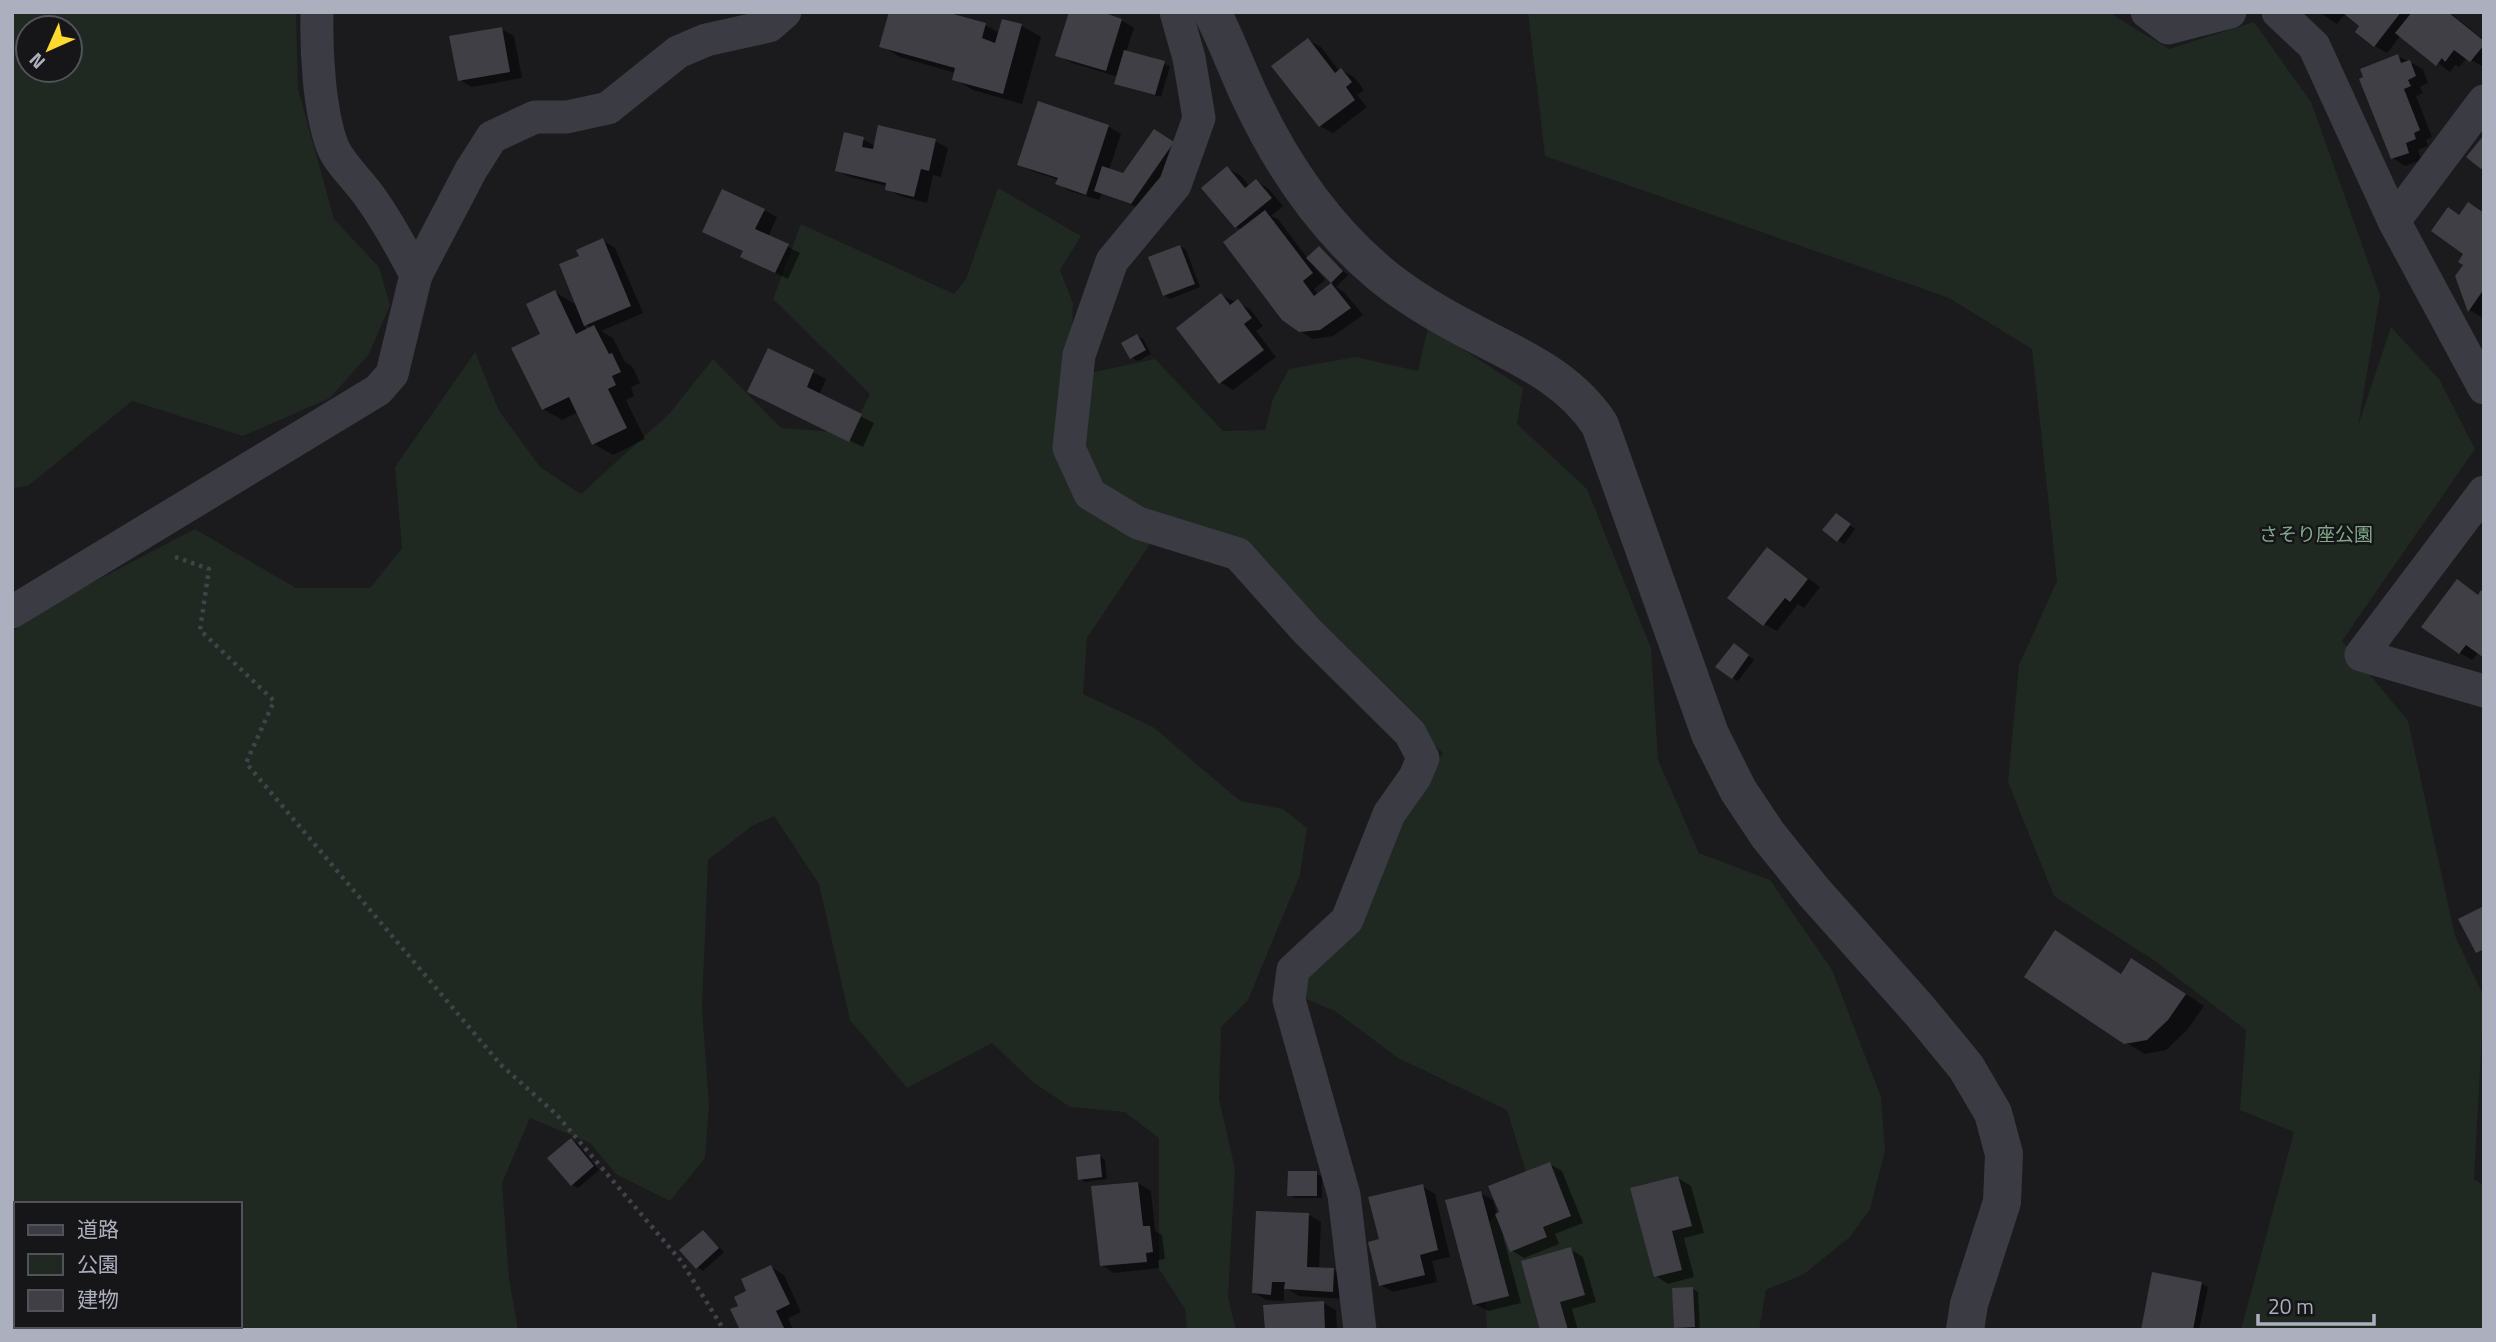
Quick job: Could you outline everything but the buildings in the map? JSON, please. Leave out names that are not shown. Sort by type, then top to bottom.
[{"type":"street","points":[[317,12],[316,40],[325,116],[332,147],[396,236],[416,275]]},
{"type":"street","points":[[12,612],[377,390],[392,374],[416,275],[471,170],[492,137],[535,117],[567,117],[608,108],[678,52],[706,40],[769,26],[785,12]]},
{"type":"street","points":[[1176,12],[1189,58],[1199,118],[1175,185],[1112,261],[1079,355],[1069,448],[1090,495],[1138,523],[1238,554],[1307,632],[1410,733],[1423,758],[1415,777],[1390,814],[1347,920],[1293,970],[1289,1000],[1344,1195],[1360,1330]]},
{"type":"street","points":[[1212,12],[1250,98],[1295,178],[1341,237],[1378,272],[1419,303],[1551,374],[1590,408],[1600,425],[1710,734],[1738,790],[1768,835],[1813,891],[1966,1067],[1993,1113],[2004,1154],[2002,1202],[1969,1304],[1965,1330]]},
{"type":"street","points":[[2147,12],[2168,28],[2231,12]]},
{"type":"street","points":[[2278,12],[2314,46],[2394,221],[2484,388]]},
{"type":"street","points":[[2394,221],[2484,101]]},
{"type":"street","points":[[2484,492],[2361,655],[2484,691]]},
{"type":"path","points":[[170,556],[209,569],[200,630],[274,701],[246,762],[492,1055],[556,1114],[681,1261],[724,1330]]},
{"type":"green space","points":[[12,12],[296,12],[298,89],[334,219],[379,267],[390,305],[369,354],[330,398],[243,436],[132,401],[28,486],[12,488]]},
{"type":"green space","name":"さそり座公園","points":[[1528,12],[2112,12],[2169,49],[2254,22],[2311,102],[2380,295],[2358,426],[2391,327],[2439,379],[2475,449],[2342,641],[2408,721],[2455,936],[2484,997],[2474,1179],[2484,1186],[2484,1330],[2241,1330],[2294,1132],[2240,1110],[2246,1030],[2155,961],[2054,896],[2008,782],[2019,665],[2057,581],[2032,349],[1949,298],[1545,156]]},
{"type":"green space","points":[[998,188],[1081,236],[1060,270],[1073,303],[1071,377],[1155,359],[1223,431],[1265,430],[1273,399],[1289,369],[1355,357],[1418,371],[1428,327],[1523,388],[1517,424],[1587,489],[1651,648],[1658,760],[1699,853],[1770,880],[1832,970],[1881,1097],[1885,1151],[1870,1209],[1850,1237],[1804,1274],[1766,1290],[1759,1330],[1487,1330],[1482,1229],[1529,1182],[1507,1110],[1398,1058],[1335,1011],[1294,994],[1443,753],[1366,683],[1238,545],[1150,544],[1087,638],[1083,694],[1153,727],[1240,801],[1283,809],[1307,828],[1300,875],[1248,1000],[1221,1027],[1219,1099],[1235,1169],[1228,1297],[1236,1330],[1187,1330],[1185,1309],[1159,1269],[1159,1138],[1125,1112],[1070,1107],[1034,1083],[992,1043],[907,1088],[850,1020],[819,884],[774,816],[752,826],[708,860],[702,1008],[709,1105],[705,1158],[670,1201],[616,1174],[590,1143],[530,1118],[502,1183],[509,1279],[518,1330],[12,1330],[12,632],[61,599],[195,529],[296,588],[370,588],[402,548],[395,467],[475,352],[499,411],[540,467],[581,494],[669,414],[713,359],[781,428],[850,433],[870,394],[773,299],[801,224],[954,294],[966,279]]}]
